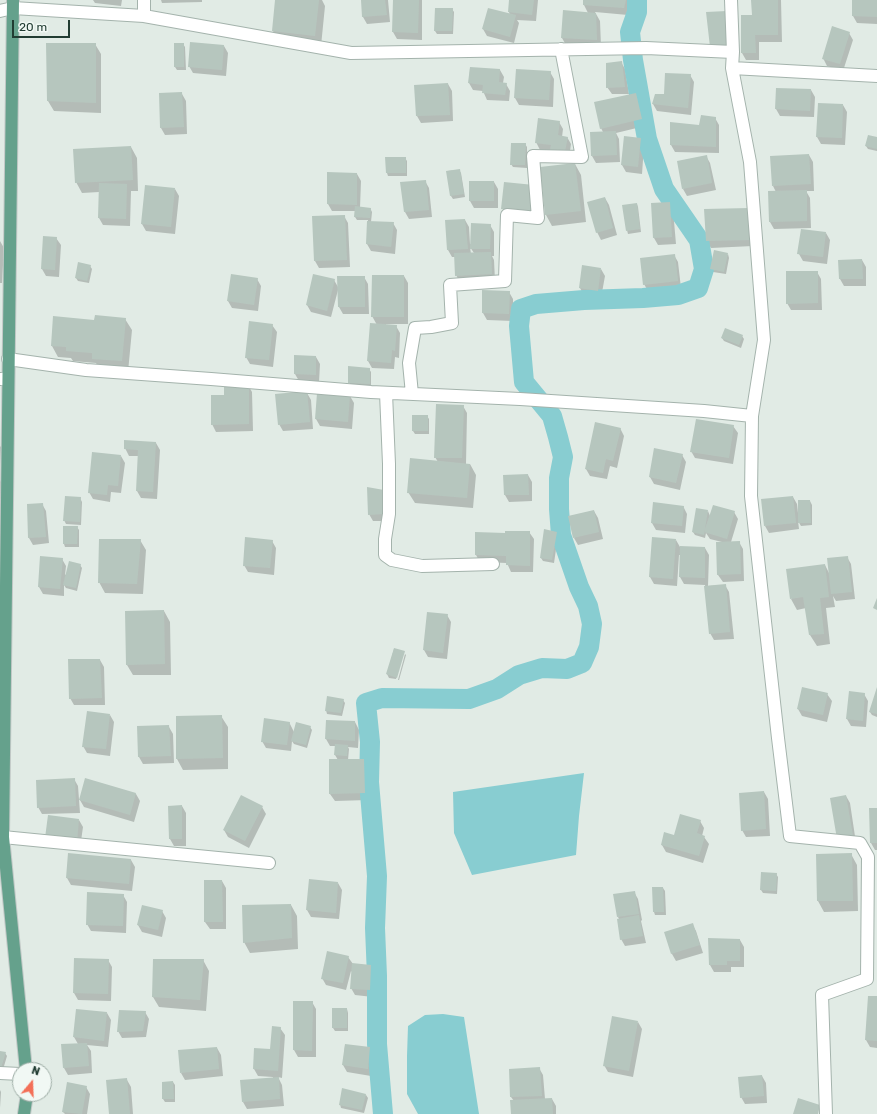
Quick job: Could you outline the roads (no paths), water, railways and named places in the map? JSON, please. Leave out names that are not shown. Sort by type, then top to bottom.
[{"type":"main road","points":[[13,4],[8,359],[4,378],[2,774],[3,837],[25,1062]]},
{"type":"main road","points":[[24,1114],[26,1102]]},
{"type":"street","points":[[144,0],[144,16]]},
{"type":"street","points":[[731,0],[733,52],[732,68],[750,162],[764,340],[752,416],[752,496],[790,836],[860,843],[868,857],[867,979],[822,994],[826,1114]]},
{"type":"street","points":[[0,11],[13,4],[144,16],[351,53],[620,48],[733,52]]},
{"type":"street","points":[[412,394],[409,363],[415,328],[452,323],[450,285],[505,281],[507,215],[538,218],[533,156],[582,157],[561,49]]},
{"type":"street","points":[[732,68],[877,76]]},
{"type":"street","points":[[8,359],[86,370],[386,393],[520,399],[704,411],[752,416]]},
{"type":"street","points":[[386,393],[389,514],[385,555],[392,560],[422,566],[493,564]]},
{"type":"street","points":[[3,837],[269,863]]},
{"type":"street","points":[[0,1073],[12,1074]]},
{"type":"water","points":[[584,773],[576,855],[472,875],[454,833],[453,792]]},
{"type":"water","points":[[443,1014],[464,1017],[479,1114],[418,1114],[407,1094],[408,1026],[425,1015]]},
{"type":"waterway","points":[[383,1114],[377,1044],[375,928],[377,876],[369,782],[370,742],[366,703],[382,698],[469,699],[497,689],[519,675],[542,668],[567,669],[582,663],[589,647],[592,624],[588,606],[579,587],[561,535],[559,478],[563,457],[558,437],[552,416],[524,382],[519,326],[521,309],[536,304],[678,295],[698,288],[704,269],[699,240],[664,189],[647,139],[633,60],[630,32],[637,12],[637,0]]}]
